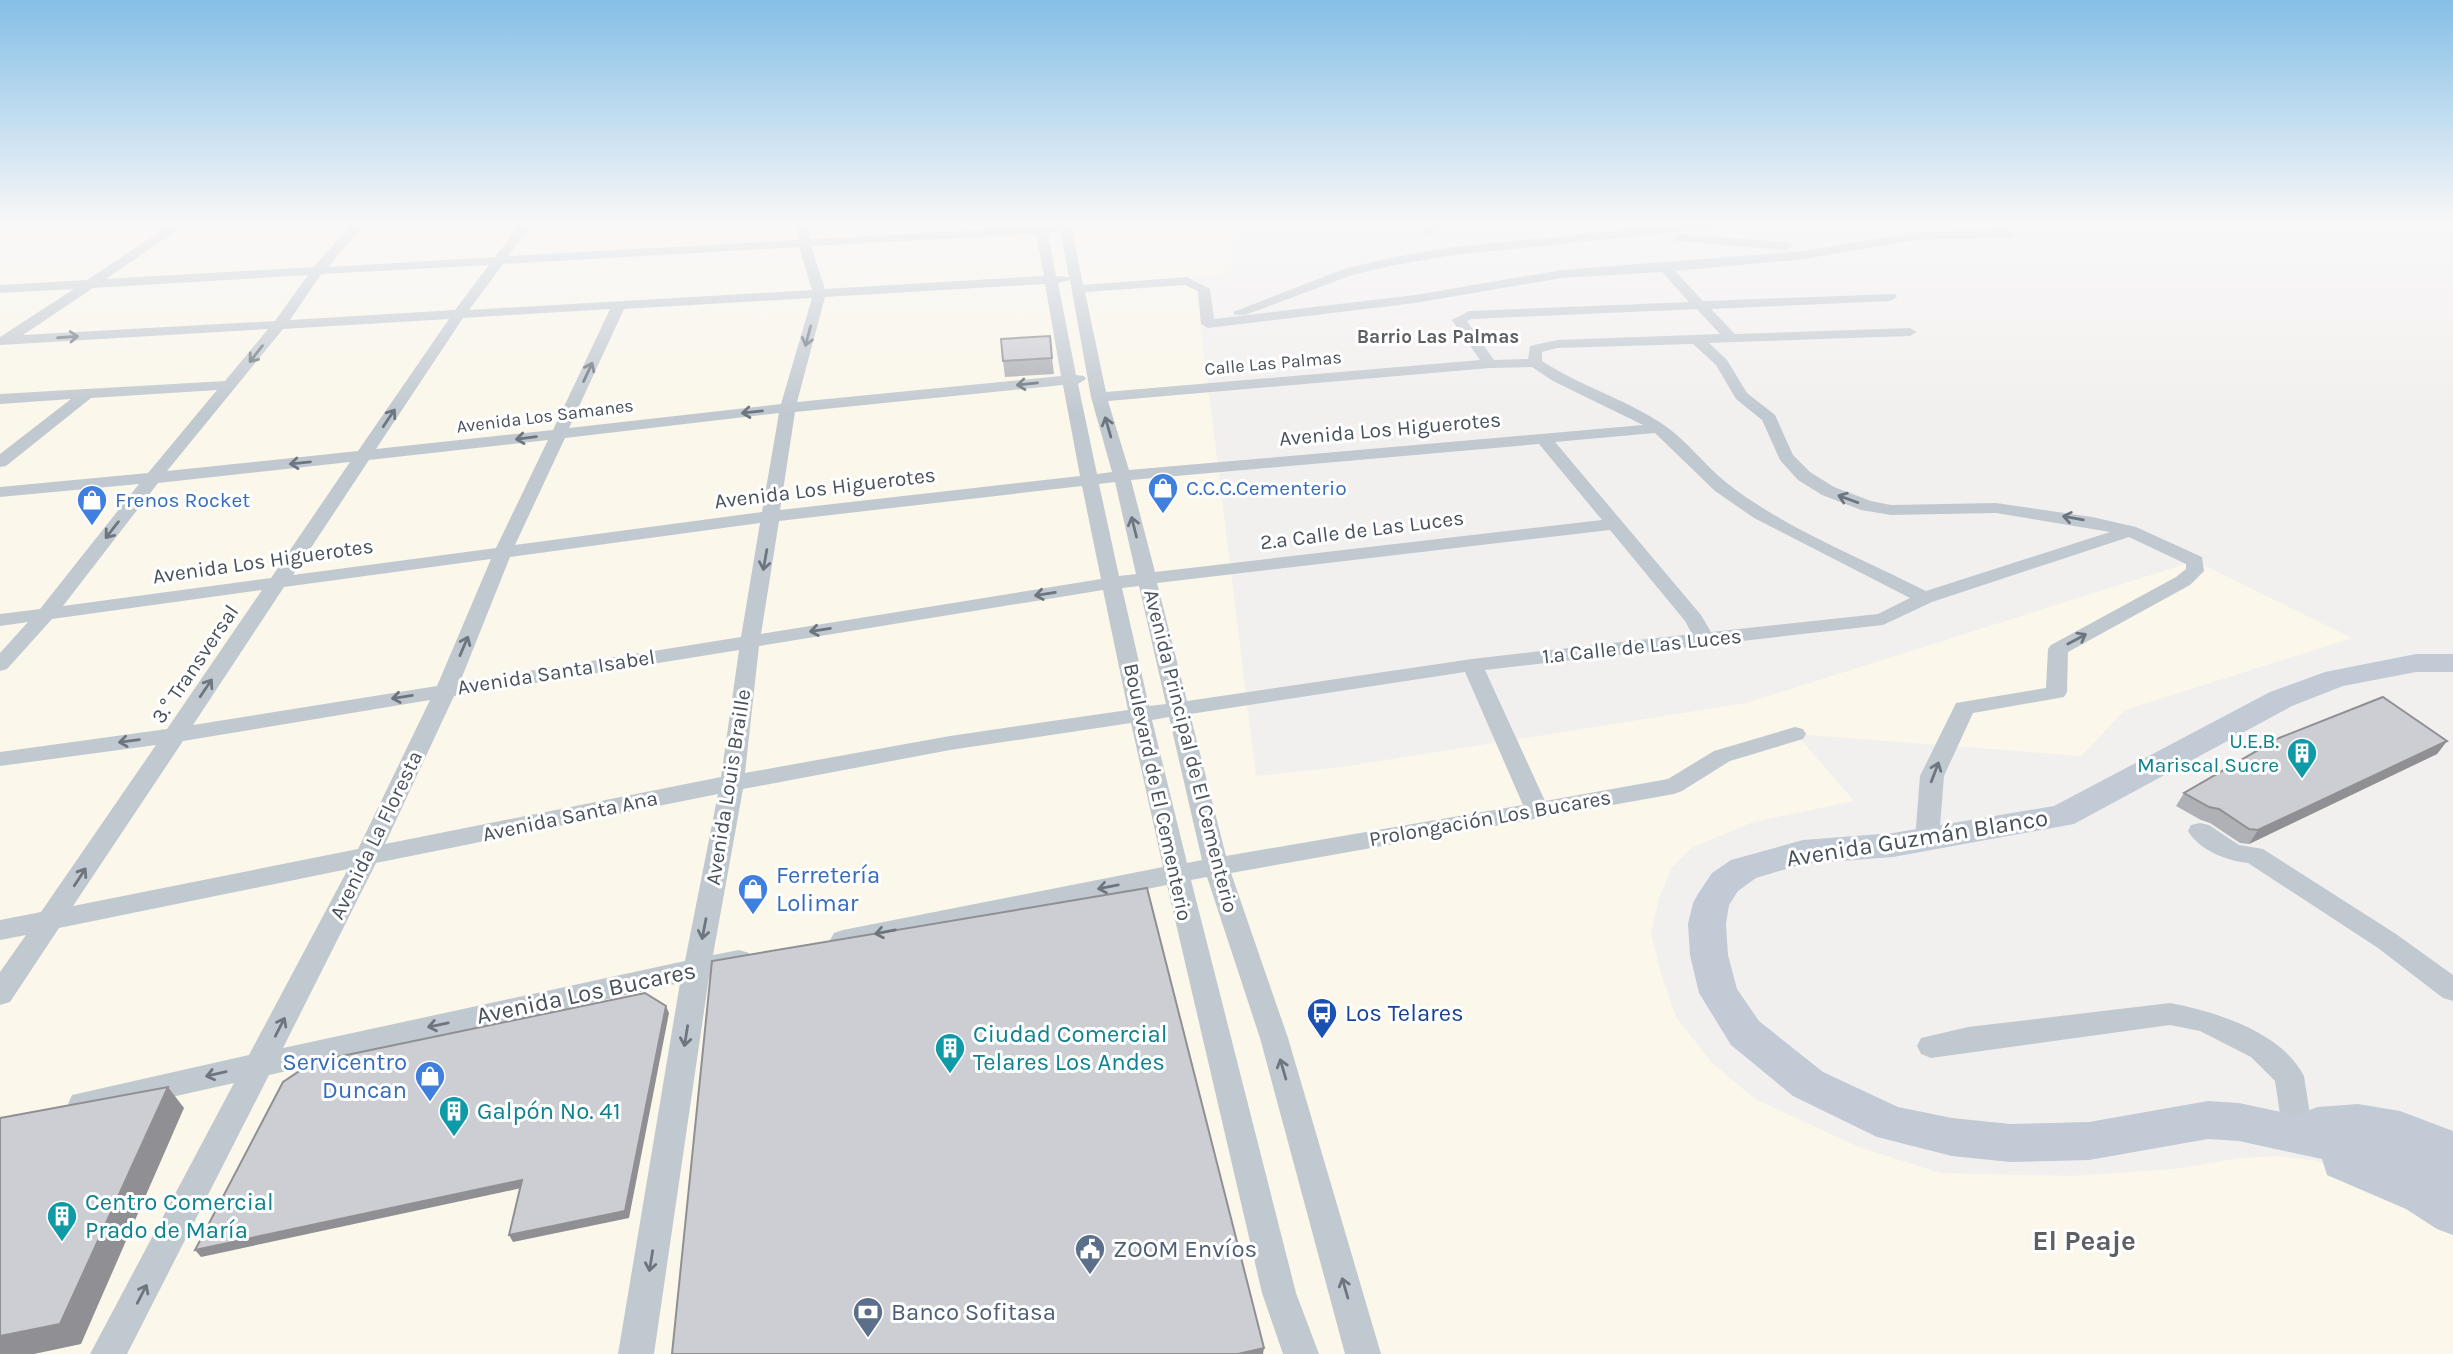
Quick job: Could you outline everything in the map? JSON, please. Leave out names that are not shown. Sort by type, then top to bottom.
[{"type":"street","points":[[0,289],[50,286]]},
{"type":"street","points":[[2,342],[86,286]]},
{"type":"street","points":[[0,665],[46,614],[152,479],[232,385],[307,286]]},
{"type":"street","name":"3.° Transversal","points":[[0,994],[479,286]]},
{"type":"street","points":[[818,286],[820,293]]},
{"type":"street","points":[[2,342],[942,286]]},
{"type":"street","name":"Boulevard de El Cementerio","points":[[1053,286],[1068,380],[1175,874],[1279,1293],[1301,1354]]},
{"type":"street","name":"Avenida Principal de El Cementerio","points":[[1077,286],[1099,397],[1122,476],[1216,867],[1274,1038],[1363,1354]]},
{"type":"street","points":[[1197,286],[1204,289],[1208,324]]},
{"type":"street","points":[[1208,324],[1310,286]]},
{"type":"street","points":[[1208,324],[1415,299],[1485,286]]},
{"type":"street","points":[[1683,286],[1732,339]]},
{"type":"street","name":"Avenida Louis Braille","points":[[636,1354],[696,969],[732,782],[750,641],[788,408],[820,293]]},
{"type":"street","points":[[1490,364],[1460,320],[1469,315],[1890,297]]},
{"type":"street","name":"Avenida La Floresta","points":[[108,1354],[366,858],[446,690],[503,552],[620,304]]},
{"type":"street","name":"Calle Las Palmas","points":[[1099,397],[1490,364],[1535,356],[1589,341],[1910,332]]},
{"type":"street","points":[[1697,340],[1722,363],[1741,396],[1769,418],[1786,457],[1804,476],[1828,491],[1867,506],[1891,510],[2007,509],[2079,519],[2130,531],[2195,561],[2195,571],[2183,581],[2058,649],[2056,692],[2027,699],[1986,702],[1964,708],[1932,776],[1927,839]]},
{"type":"street","points":[[1535,356],[1558,378],[1631,411],[1659,428],[1721,487],[1760,514],[1925,598]]},
{"type":"street","name":"Avenida Los Samanes","points":[[0,492],[152,479],[788,408],[1095,377]]},
{"type":"street","points":[[0,399],[232,385]]},
{"type":"street","points":[[0,462],[87,394]]},
{"type":"street","name":"Avenida Los Higuerotes","points":[[0,620],[772,516],[1122,476],[1659,428]]},
{"type":"street","points":[[1543,438],[1694,619],[1705,639]]},
{"type":"street","name":"2.ª Calle de Las Luces","points":[[1112,583],[1616,524]]},
{"type":"street","name":"1.ª Calle de Las Luces","points":[[1142,716],[1472,665],[1883,619],[1925,598],[2130,531]]},
{"type":"street","name":"Avenida Santa Isabel","points":[[0,759],[175,735],[1112,583]]},
{"type":"street","name":"Avenida Guzmán Blanco","points":[[2453,663],[2416,663],[2336,678],[2281,699],[2062,816],[1893,845],[1803,852],[1744,869],[1725,882],[1711,903],[1707,924],[1709,955],[1719,993],[1745,1033],[1772,1058],[1808,1084],[1892,1124],[1952,1137],[2010,1143],[2089,1141],[2208,1120],[2239,1122],[2298,1134],[2332,1157],[2399,1184],[2453,1214]]},
{"type":"street","points":[[1472,665],[1536,808]]},
{"type":"street","name":"Avenida Santa Ana","points":[[0,930],[732,782],[1038,729],[1142,716]]},
{"type":"street","name":"Prolongación Los Bucares","points":[[1175,874],[1536,808],[1674,786],[1722,756],[1795,734]]},
{"type":"street","points":[[2200,831],[2233,853],[2254,855],[2387,941],[2453,990]]},
{"type":"street","points":[[819,944],[1175,874]]},
{"type":"street","name":"Avenida Los Bucares","points":[[52,1111],[765,955]]},
{"type":"street","points":[[1931,1046],[2170,1014],[2206,1021],[2261,1049],[2289,1076],[2298,1134],[2381,1153],[2443,1155]]},
{"type":"shaded area","points":[[0,286],[1194,286],[1256,776],[1342,767],[1746,703],[2195,561],[2352,638],[2125,710],[2081,756],[1796,734],[1854,801],[1753,822],[1693,847],[1672,867],[1659,898],[1651,934],[1676,1017],[1712,1063],[1755,1099],[1861,1148],[1941,1173],[2071,1176],[2175,1169],[2241,1158],[2275,1156],[2312,1160],[2382,1180],[2453,1217],[2453,1354],[0,1354]]},
{"type":"building","points":[[1050,336],[1052,358],[1003,361],[1001,339]]},
{"type":"building","name":"U.E.B. Mariscal Sucre","points":[[2383,697],[2447,741],[2258,830],[2249,829],[2219,809],[2209,807],[2184,793],[2279,738]]},
{"type":"building","name":"Ciudad Comercial Telares Los Andes","points":[[1147,888],[1264,1348],[1238,1354],[672,1354],[712,961]]},
{"type":"building","name":"Galpón No. 41","points":[[645,993],[666,1006],[625,1211],[509,1235],[522,1180],[195,1250],[283,1082],[313,1062]]},
{"type":"building","name":"Centro Comercial Prado de María","points":[[168,1087],[60,1324],[0,1336],[0,1118]]},
{"type":"place","name":"C.C.C.Cementerio","points":[[1163,515]]},
{"type":"place","name":"Frenos Rocket","points":[[92,527]]},
{"type":"place","name":"U.E.B. Mariscal Sucre","points":[[2302,780]]},
{"type":"place","name":"Ferretería Lolimar","points":[[753,916]]},
{"type":"place","name":"Los Telares","points":[[1322,1040]]},
{"type":"place","name":"Ciudad Comercial Telares Los Andes","points":[[950,1075]]},
{"type":"place","name":"Servicentro Duncan","points":[[430,1103]]},
{"type":"place","name":"Galpón No. 41","points":[[454,1138]]},
{"type":"place","name":"Centro Comercial Prado de María","points":[[62,1243]]},
{"type":"place","name":"ZOOM Envíos","points":[[1090,1276]]},
{"type":"place","name":"Banco Sofitasa","points":[[868,1339]]},
{"type":"district","name":"Barrio Las Palmas","points":[[1438,336]]},
{"type":"district","name":"El Peaje","points":[[2084,1240]]}]
